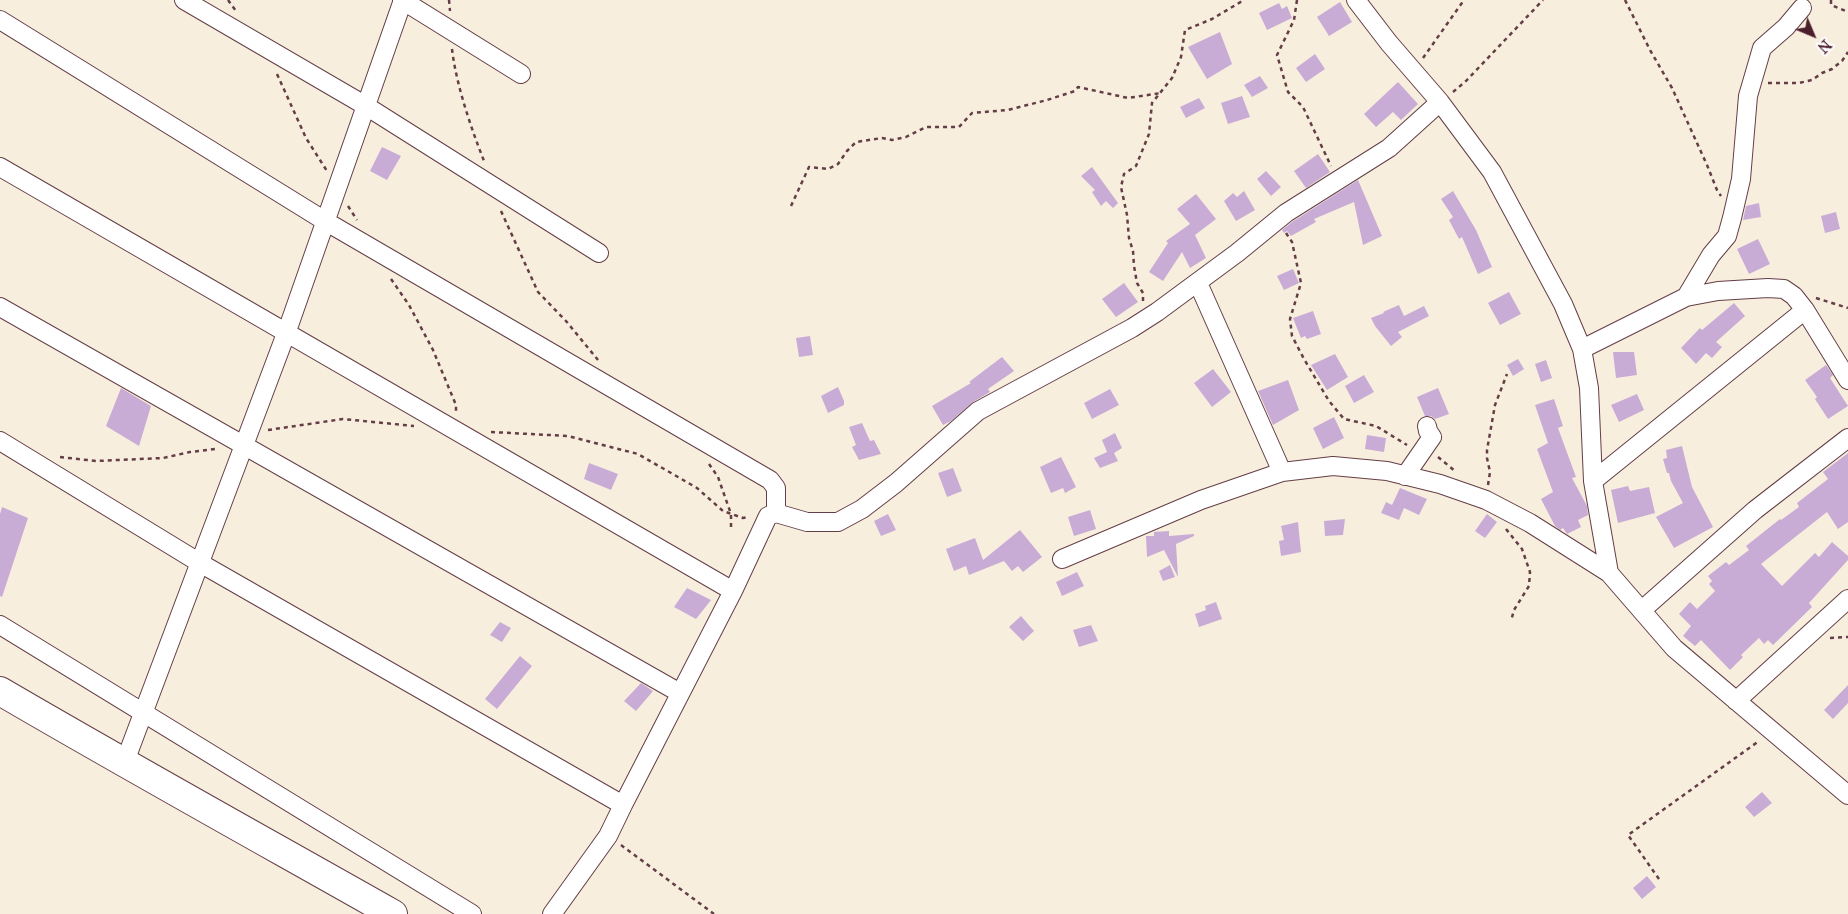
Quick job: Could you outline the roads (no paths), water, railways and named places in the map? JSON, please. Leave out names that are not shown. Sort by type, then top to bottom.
[{"type":"main road","points":[[0,691],[124,764],[392,914]]},
{"type":"street","points":[[184,0],[366,106],[600,253]]},
{"type":"street","points":[[124,764],[287,332],[403,0],[522,74]]},
{"type":"street","points":[[1356,0],[1389,43],[1440,102],[1492,172],[1563,304],[1582,349],[1588,388],[1593,481],[1609,573]]},
{"type":"street","points":[[1686,297],[1711,255],[1726,236],[1741,179],[1748,96],[1762,48],[1786,27],[1802,8]]},
{"type":"street","points":[[0,20],[326,221],[770,480],[776,488],[776,513]]},
{"type":"street","points":[[552,914],[608,836],[733,591],[768,516],[776,513],[807,522],[838,522],[862,509],[896,483],[978,412],[1132,328],[1198,283],[1277,221],[1389,148],[1440,102]]},
{"type":"street","points":[[0,167],[733,591]]},
{"type":"street","points":[[1198,283],[1282,472]]},
{"type":"street","points":[[1582,349],[1686,297],[1718,291],[1784,289],[1800,303],[1848,380]]},
{"type":"street","points":[[1593,481],[1800,303]]},
{"type":"street","points":[[0,307],[680,693]]},
{"type":"street","points":[[1405,476],[1427,447],[1432,437],[1428,431],[1428,426]]},
{"type":"street","points":[[1642,610],[1755,510],[1848,438]]},
{"type":"street","points":[[0,440],[200,563],[623,805]]},
{"type":"street","points":[[1062,559],[1201,500],[1282,472],[1333,466],[1386,471],[1440,484],[1492,503],[1530,523],[1609,573],[1674,648],[1848,795]]},
{"type":"street","points":[[1736,701],[1848,599]]},
{"type":"street","points":[[0,625],[472,914]]}]
